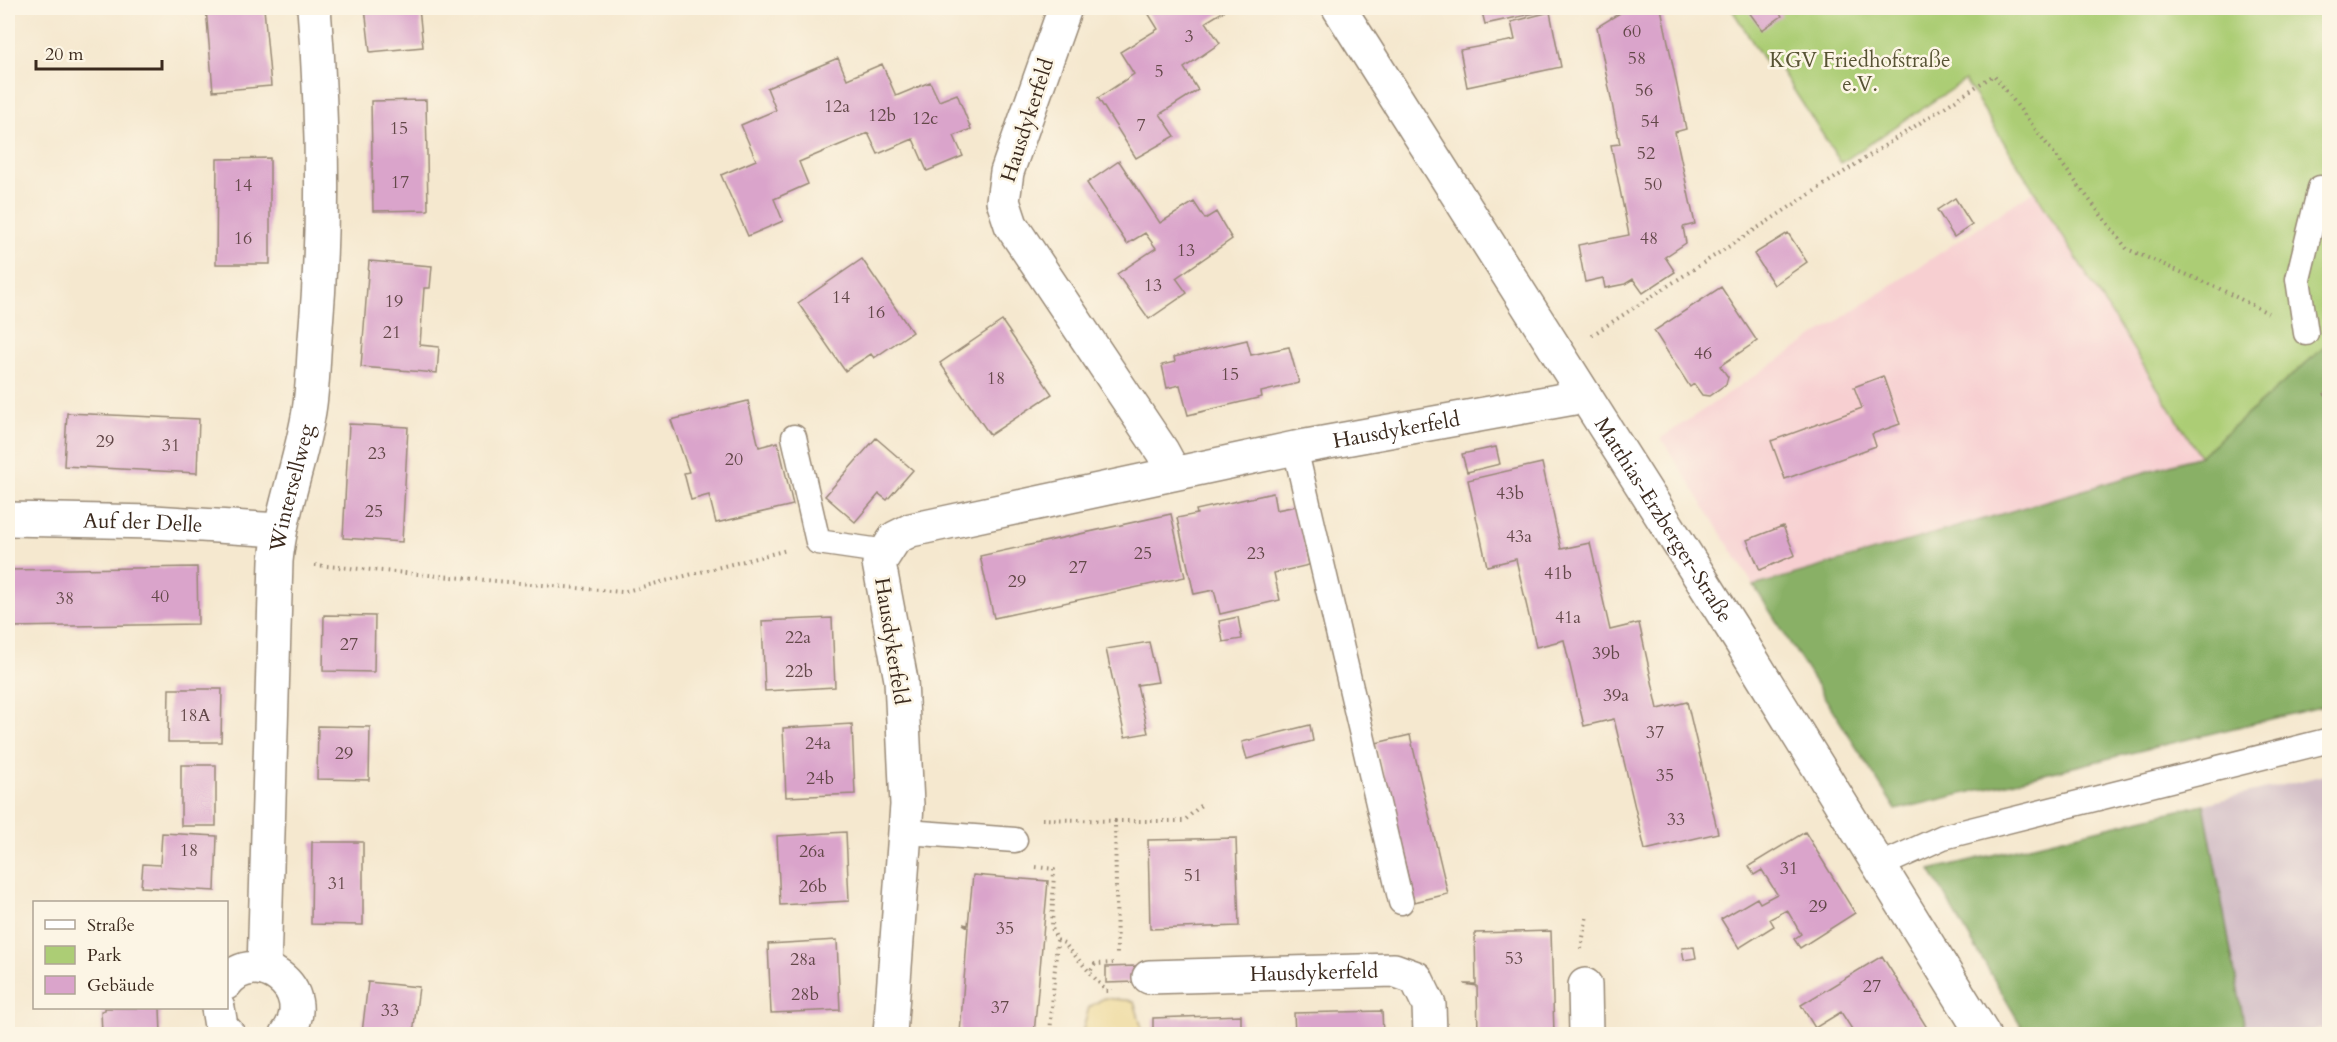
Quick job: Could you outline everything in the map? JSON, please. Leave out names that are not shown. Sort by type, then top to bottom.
[{"type":"street","name":"Wintersellweg","points":[[264,969],[277,546],[309,410],[318,309],[323,196],[314,8]]},
{"type":"street","name":"Hausdykerfeld","points":[[1065,8],[1007,172],[1003,201],[1011,225],[1162,451],[1174,473]]},
{"type":"street","name":"Matthias-Erzberger-Straße","points":[[1339,8],[1562,355],[1585,396],[1738,637],[1983,1035]]},
{"type":"street","name":"Hausdykerfeld","points":[[890,1035],[907,832],[901,681],[879,563],[895,538],[911,530],[1295,448],[1585,396]]},
{"type":"street","name":"Auf der Delle","points":[[8,519],[154,522],[277,546]]},
{"type":"street","points":[[228,982],[249,969],[264,969],[281,977],[294,995],[297,1009],[294,1023],[286,1035]]},
{"type":"street","name":"Hausdykerfeld","points":[[1149,977],[1394,970],[1416,978],[1430,1005],[1430,1035]]},
{"type":"street","points":[[1585,985],[1586,1035]]},
{"type":"street","points":[[218,1009],[221,1026],[228,1035]]},
{"type":"lane","points":[[2306,333],[2298,279],[2319,188]]},
{"type":"lane","points":[[794,437],[818,543],[887,552]]},
{"type":"lane","points":[[1295,448],[1401,902]]},
{"type":"lane","points":[[1879,866],[1944,837],[2330,740]]},
{"type":"lane","points":[[907,832],[1015,840]]},
{"type":"path","points":[[1562,355],[1994,75],[2127,249],[2218,288],[2306,333]]},
{"type":"path","points":[[2324,395],[2330,392]]},
{"type":"path","points":[[277,546],[622,592],[818,543]]},
{"type":"path","points":[[1036,819],[1184,821],[1202,805]]},
{"type":"path","points":[[1057,940],[1064,943],[1091,970],[1095,964],[1117,962],[1114,821]]},
{"type":"path","points":[[1031,867],[1054,869],[1052,928],[1057,940],[1050,1035]]},
{"type":"path","points":[[1581,953],[1587,915]]},
{"type":"shaded area","points":[[2035,190],[2200,456],[1754,586],[1661,438]]},
{"type":"shaded area","points":[[2329,774],[2329,1034],[2323,1034],[2322,1029],[2291,1034],[2246,1034],[2204,804]]},
{"type":"green space","name":"KGV Friedhofstraße e.V.","points":[[1731,8],[2329,8],[2329,343],[2200,456],[1965,80],[1841,163],[1775,61],[1767,65]]},
{"type":"green space","points":[[2329,343],[2329,705],[1896,810],[1754,586],[2200,456]]},
{"type":"green space","points":[[2204,804],[2246,1034],[2026,1034],[1930,870]]},
{"type":"sand","points":[[1104,998],[1134,1001],[1141,1025],[1140,1034],[1085,1034],[1083,1029],[1089,1007]]},
{"type":"building","points":[[206,8],[264,8],[271,86],[213,91]]},
{"type":"building","points":[[365,8],[419,8],[423,47],[370,52]]},
{"type":"building","points":[[1145,8],[1229,8],[1206,22],[1220,43],[1184,68],[1198,90],[1160,114],[1175,136],[1136,158],[1098,98],[1134,74],[1120,52],[1158,29]]},
{"type":"building","points":[[1481,8],[1550,8],[1550,10],[1485,24]]},
{"type":"building","points":[[1628,8],[1661,8],[1686,129],[1675,132],[1695,224],[1683,227],[1686,243],[1665,257],[1675,272],[1643,293],[1633,279],[1625,284],[1605,288],[1603,278],[1585,282],[1578,245],[1629,235],[1611,145],[1620,144],[1597,27]]},
{"type":"building","points":[[1746,8],[1777,8],[1782,16],[1762,30]]},
{"type":"building","points":[[1550,12],[1561,67],[1467,87],[1460,50],[1515,40],[1511,22]]},
{"type":"building","points":[[838,58],[847,79],[882,64],[896,96],[930,82],[939,101],[957,94],[971,129],[954,136],[963,156],[927,171],[913,139],[878,154],[868,133],[799,162],[808,184],[774,199],[783,221],[748,236],[721,175],[756,160],[741,125],[776,110],[767,88]]},
{"type":"building","points":[[426,100],[428,210],[373,211],[371,101]]},
{"type":"building","points":[[270,158],[270,264],[216,264],[217,159]]},
{"type":"building","points":[[1119,161],[1160,223],[1194,202],[1205,219],[1216,212],[1232,239],[1176,278],[1187,293],[1149,319],[1117,274],[1156,248],[1145,233],[1127,244],[1087,183]]},
{"type":"building","points":[[1955,198],[1972,225],[1954,237],[1937,210]]},
{"type":"building","points":[[1788,233],[1807,262],[1774,285],[1754,254]]},
{"type":"building","points":[[862,259],[912,332],[874,358],[871,354],[845,371],[798,303]]},
{"type":"building","points":[[369,261],[432,266],[430,288],[424,288],[420,345],[439,347],[437,373],[361,367]]},
{"type":"building","points":[[1721,287],[1757,341],[1720,366],[1728,377],[1726,384],[1709,396],[1702,395],[1694,384],[1690,387],[1654,331]]},
{"type":"building","points":[[1002,321],[1052,394],[990,435],[940,363]]},
{"type":"building","points":[[1247,340],[1251,355],[1289,347],[1299,383],[1261,392],[1262,397],[1188,415],[1180,385],[1167,388],[1162,365],[1175,362],[1174,357]]},
{"type":"building","points":[[1883,376],[1900,424],[1872,434],[1876,446],[1785,479],[1771,441],[1862,408],[1854,387]]},
{"type":"building","points":[[748,401],[759,447],[778,442],[793,505],[716,523],[709,495],[691,500],[684,473],[689,472],[671,420]]},
{"type":"building","points":[[67,413],[199,419],[197,473],[64,466]]},
{"type":"building","points":[[349,424],[408,427],[402,542],[343,538]]},
{"type":"building","points":[[876,438],[913,470],[887,500],[879,494],[855,522],[825,496]]},
{"type":"building","points":[[1496,447],[1500,464],[1467,472],[1462,454]]},
{"type":"building","points":[[1542,463],[1561,549],[1590,543],[1610,630],[1639,623],[1658,709],[1687,702],[1718,833],[1645,850],[1614,719],[1584,726],[1564,640],[1536,647],[1516,559],[1487,566],[1468,480]]},
{"type":"building","points":[[1273,493],[1276,510],[1297,506],[1309,565],[1274,573],[1280,600],[1220,614],[1214,590],[1194,594],[1177,518],[1197,514],[1196,510]]},
{"type":"building","points":[[1171,514],[1185,577],[994,618],[980,556]]},
{"type":"building","points":[[1783,526],[1795,555],[1760,570],[1747,540]]},
{"type":"building","points":[[197,567],[198,624],[8,627],[8,570]]},
{"type":"building","points":[[324,615],[375,616],[374,672],[323,671]]},
{"type":"building","points":[[1238,617],[1242,639],[1223,642],[1219,621]]},
{"type":"building","points":[[832,618],[835,687],[765,691],[762,621]]},
{"type":"building","points":[[1149,642],[1158,682],[1137,685],[1148,733],[1125,737],[1106,649]]},
{"type":"building","points":[[169,689],[222,689],[221,742],[168,742]]},
{"type":"building","points":[[852,724],[855,794],[786,797],[783,728]]},
{"type":"building","points":[[1310,725],[1313,741],[1247,759],[1242,742]]},
{"type":"building","points":[[318,726],[370,727],[369,780],[317,779]]},
{"type":"building","points":[[1410,735],[1448,894],[1414,902],[1376,743]]},
{"type":"building","points":[[181,765],[216,765],[216,826],[181,826]]},
{"type":"building","points":[[846,832],[849,901],[780,905],[777,836]]},
{"type":"building","points":[[1805,832],[1855,913],[1800,948],[1794,939],[1801,934],[1787,910],[1770,919],[1774,926],[1739,948],[1721,919],[1757,898],[1760,903],[1777,894],[1762,870],[1754,875],[1749,866]]},
{"type":"building","points":[[162,833],[217,836],[215,891],[141,887],[143,864],[160,865]]},
{"type":"building","points":[[1236,838],[1239,926],[1150,929],[1148,840]]},
{"type":"building","points":[[312,842],[363,842],[363,925],[311,924]]},
{"type":"building","points":[[973,875],[1048,881],[1034,1034],[960,1034],[968,927],[963,924],[968,925]]},
{"type":"building","points":[[1551,931],[1554,1034],[1478,1034],[1477,986],[1464,984],[1476,984],[1475,933]]},
{"type":"building","points":[[837,940],[840,1010],[771,1013],[768,944]]},
{"type":"building","points":[[1694,947],[1696,958],[1684,960],[1682,948]]},
{"type":"building","points":[[1882,956],[1931,1034],[1855,1034],[1841,1012],[1815,1028],[1801,1005]]},
{"type":"building","points":[[1137,966],[1137,982],[1106,983],[1106,967]]},
{"type":"building","points":[[368,982],[419,987],[413,1034],[362,1033]]},
{"type":"building","points":[[160,1009],[161,1034],[102,1034],[101,1011]]},
{"type":"building","points":[[1382,1011],[1383,1034],[1295,1034],[1294,1013]]},
{"type":"building","points":[[1241,1015],[1241,1034],[1153,1034],[1153,1018]]}]
